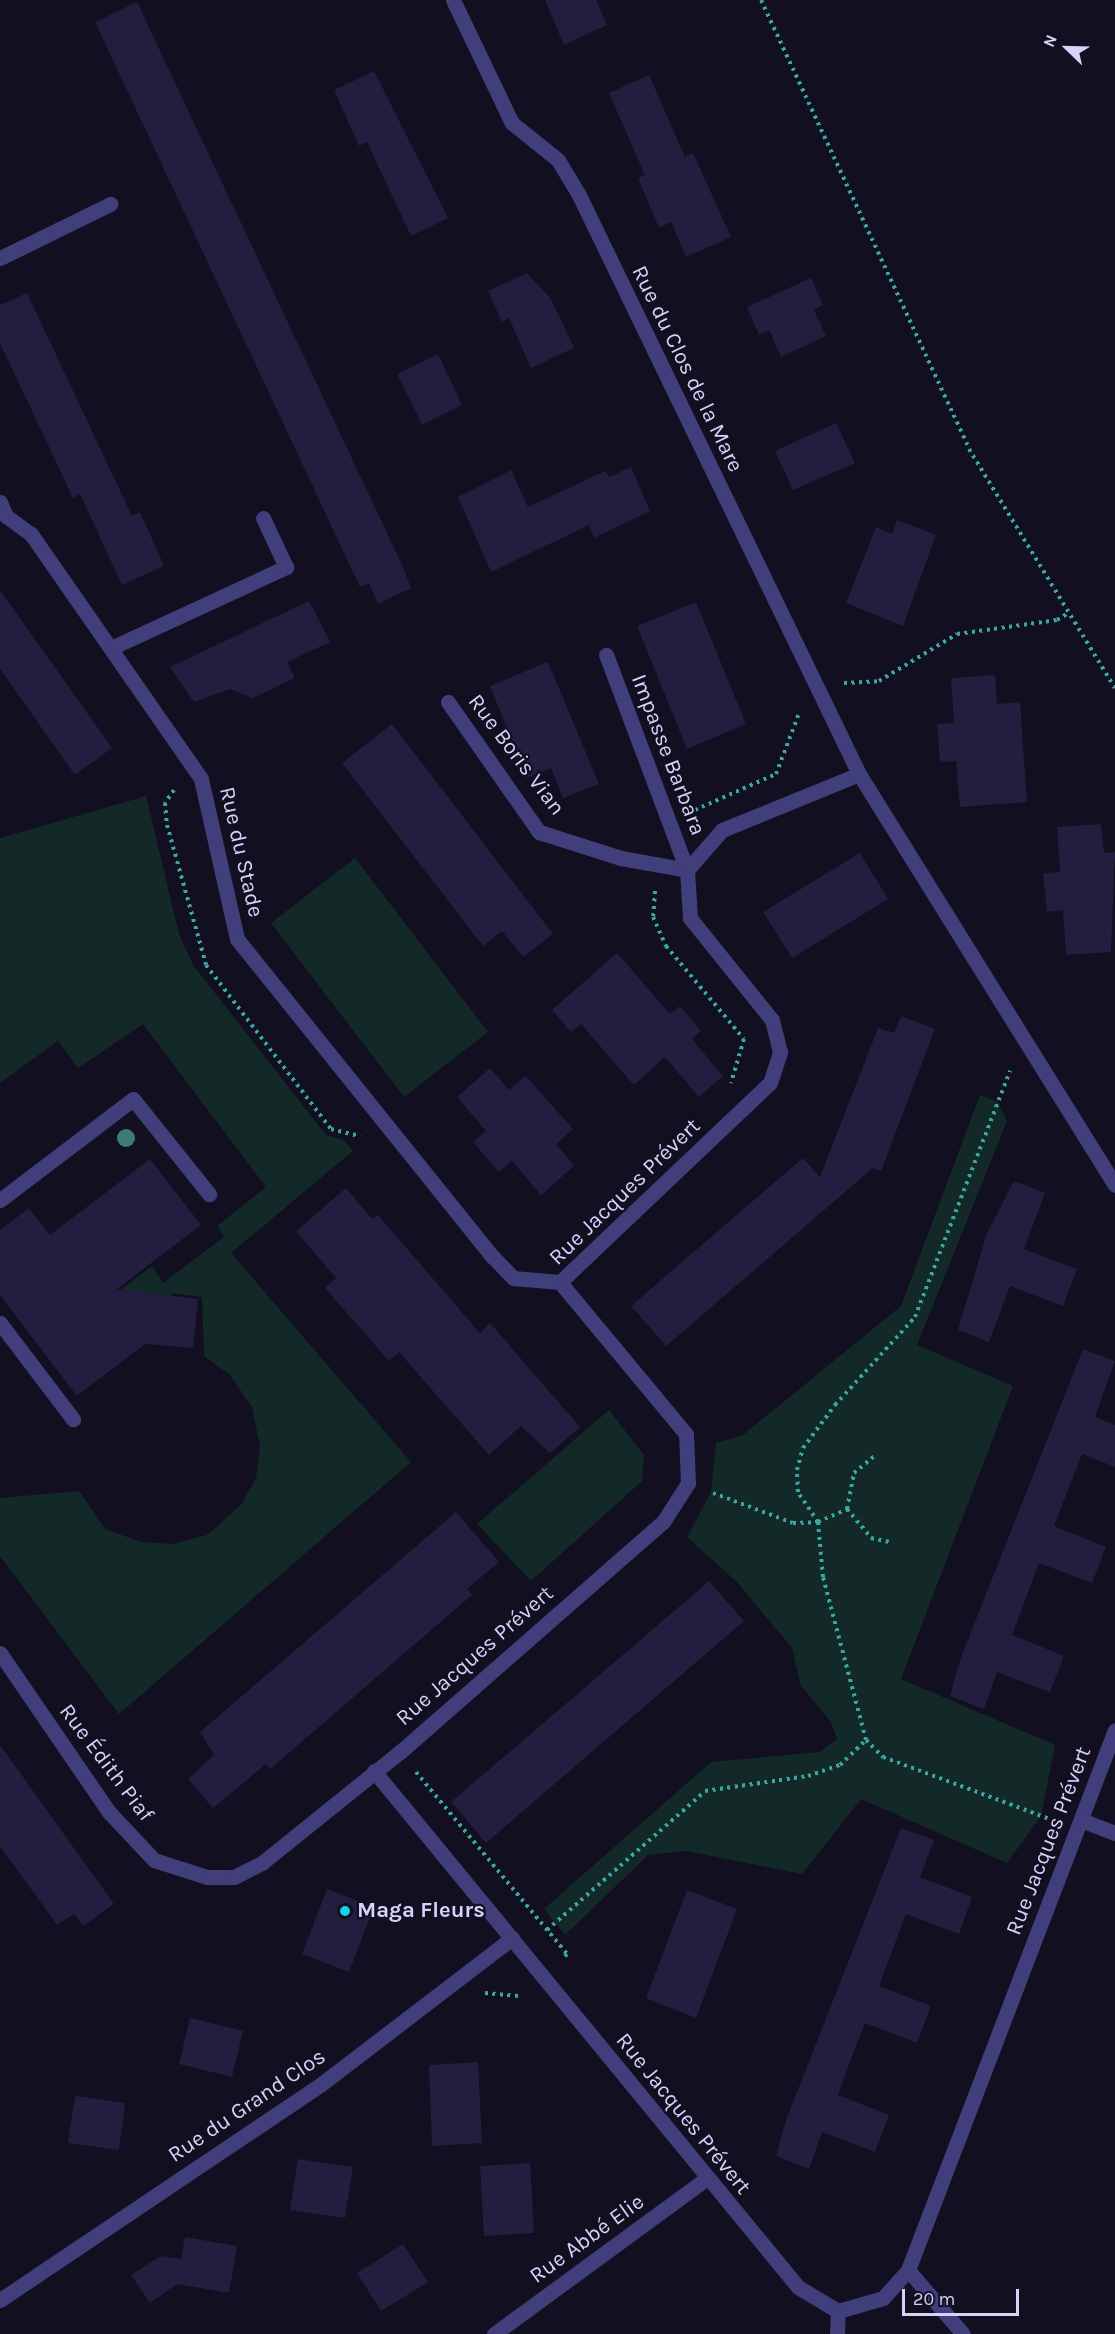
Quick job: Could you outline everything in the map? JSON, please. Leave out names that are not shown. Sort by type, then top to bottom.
[{"type":"street","name":"Rue du Clos de la Mare","points":[[453,0],[512,123],[558,160],[579,195],[859,774]]},
{"type":"street","points":[[0,258],[110,204]]},
{"type":"street","name":"Rue du Stade","points":[[2,513],[31,534],[113,647],[201,779],[237,939],[492,1256],[513,1278],[560,1282]]},
{"type":"street","points":[[113,647],[286,567],[263,518]]},
{"type":"street","name":"Impasse Barbara","points":[[606,656],[687,870]]},
{"type":"street","name":"Rue Boris Vian","points":[[448,702],[540,832],[664,866],[687,870]]},
{"type":"street","points":[[687,870],[722,830],[859,774],[1115,1185]]},
{"type":"street","name":"Rue Jacques Prévert","points":[[687,870],[690,918],[772,1020],[780,1052],[770,1083],[560,1282],[686,1434],[688,1482],[663,1522],[399,1752],[374,1771],[706,2179],[798,2287],[838,2311],[883,2298],[908,2270],[1115,1730]]},
{"type":"street","points":[[0,1200],[133,1099],[209,1194]]},
{"type":"street","points":[[0,1323],[73,1419]]},
{"type":"street","name":"Rue Édith Piaf","points":[[0,1653],[108,1811],[154,1860],[182,1872],[234,1877],[264,1862],[374,1771]]},
{"type":"street","points":[[1080,1825],[1115,1833]]},
{"type":"street","name":"Rue du Grand Clos","points":[[0,2300],[320,2085],[512,1938]]},
{"type":"street","name":"Rue Abbé Elie","points":[[494,2334],[706,2179]]},
{"type":"street","points":[[908,2270],[963,2334]]},
{"type":"street","points":[[837,2334],[838,2311]]},
{"type":"path","points":[[760,0],[969,449],[1067,614],[1115,688]]},
{"type":"path","points":[[676,840],[700,804],[776,774],[800,700],[835,683],[879,681],[957,634],[1057,620],[1067,614]]},
{"type":"path","points":[[664,866],[655,887],[653,917],[666,946],[744,1039],[729,1079],[747,1106]]},
{"type":"path","points":[[1023,1037],[915,1317],[803,1448],[798,1492],[818,1522],[823,1577],[866,1740],[883,1757],[1080,1825]]},
{"type":"path","points":[[847,1509],[854,1473],[877,1455]]},
{"type":"path","points":[[688,1482],[755,1511],[793,1523],[818,1522],[847,1509]]},
{"type":"path","points":[[847,1509],[871,1538],[890,1542]]},
{"type":"path","points":[[547,1930],[705,1791],[808,1776],[840,1765],[866,1740]]},
{"type":"path","points":[[399,1752],[567,1954],[522,1996],[484,1993],[475,2000]]},
{"type":"green space","points":[[146,796],[179,934],[193,965],[326,1135],[343,1140],[353,1151],[231,1253],[411,1462],[119,1714],[0,1556],[0,1498],[79,1491],[105,1529],[141,1542],[173,1544],[207,1535],[241,1505],[256,1478],[260,1446],[252,1407],[230,1375],[204,1356],[202,1297],[172,1293],[171,1300],[107,1300],[152,1266],[163,1283],[224,1237],[217,1226],[266,1187],[143,1024],[78,1068],[58,1041],[0,1083],[0,838]]},
{"type":"green space","points":[[355,858],[488,1032],[404,1097],[271,923]]},
{"type":"green space","points":[[980,1095],[998,1102],[1007,1121],[917,1345],[1013,1386],[901,1679],[1055,1745],[1041,1816],[1007,1863],[861,1799],[802,1874],[686,1851],[648,1855],[565,1935],[544,1909],[711,1762],[820,1752],[837,1739],[831,1722],[801,1686],[792,1648],[737,1582],[687,1537],[711,1492],[716,1443],[743,1435],[901,1306]]},
{"type":"green space","points":[[609,1410],[644,1455],[642,1481],[531,1581],[477,1524]]},
{"type":"building","points":[[545,0],[596,0],[607,25],[564,45]]},
{"type":"building","points":[[137,2],[403,567],[411,588],[378,604],[369,583],[360,587],[95,22]]},
{"type":"building","points":[[374,71],[448,218],[411,236],[367,142],[359,146],[334,90]]},
{"type":"building","points":[[649,75],[685,157],[693,153],[731,237],[686,257],[671,222],[659,228],[638,178],[645,175],[609,93]]},
{"type":"building","points":[[527,273],[551,299],[574,348],[531,368],[509,318],[502,322],[488,291]]},
{"type":"building","points":[[811,278],[823,305],[814,310],[826,336],[781,357],[769,330],[759,335],[747,307]]},
{"type":"building","points":[[27,293],[132,516],[140,512],[164,566],[122,585],[80,494],[73,498],[0,343],[0,305]]},
{"type":"building","points":[[438,354],[462,405],[422,425],[397,374]]},
{"type":"building","points":[[836,423],[855,463],[793,490],[775,451]]},
{"type":"building","points":[[631,467],[650,511],[594,538],[589,525],[491,572],[458,497],[511,470],[528,507],[605,471],[609,477]]},
{"type":"building","points":[[897,520],[936,535],[903,626],[846,603],[876,527],[892,534]]},
{"type":"building","points":[[0,590],[112,748],[75,775],[0,669]]},
{"type":"building","points":[[309,601],[330,642],[287,662],[295,678],[253,698],[230,689],[194,702],[170,667]]},
{"type":"building","points":[[696,602],[746,724],[687,749],[637,626]]},
{"type":"building","points":[[548,662],[599,784],[563,798],[551,768],[527,778],[490,686]]},
{"type":"building","points":[[995,675],[997,704],[1020,702],[1027,802],[960,807],[956,761],[940,762],[937,724],[954,723],[951,678]]},
{"type":"building","points":[[392,724],[553,934],[523,957],[502,931],[483,946],[342,763]]},
{"type":"building","points":[[1101,824],[1104,853],[1115,852],[1111,952],[1066,955],[1063,910],[1047,912],[1043,873],[1060,872],[1057,827]]},
{"type":"building","points":[[860,853],[888,899],[792,958],[763,912]]},
{"type":"building","points":[[617,953],[670,1014],[680,1006],[701,1031],[692,1039],[723,1076],[699,1097],[665,1057],[634,1085],[581,1024],[571,1032],[552,1010]]},
{"type":"building","points":[[901,1016],[935,1029],[881,1171],[873,1168],[666,1346],[631,1306],[803,1158],[820,1177],[878,1028],[894,1033]]},
{"type":"building","points":[[490,1068],[509,1090],[526,1076],[573,1129],[556,1144],[574,1166],[541,1195],[512,1161],[499,1172],[473,1142],[486,1131],[457,1097]]},
{"type":"building","points":[[150,1159],[201,1225],[117,1289],[198,1299],[193,1348],[145,1344],[77,1396],[0,1295],[0,1230],[29,1208],[50,1235]]},
{"type":"building","points":[[1014,1181],[1045,1193],[1024,1249],[1077,1269],[1063,1306],[1010,1286],[989,1342],[958,1330],[987,1233]]},
{"type":"building","points":[[346,1188],[372,1219],[378,1215],[480,1333],[490,1323],[580,1427],[550,1453],[521,1426],[489,1455],[399,1352],[389,1361],[325,1288],[336,1278],[296,1231]]},
{"type":"building","points":[[1083,1349],[1115,1361],[1095,1417],[1115,1425],[1115,1467],[1082,1454],[1054,1526],[1106,1547],[1092,1583],[1039,1563],[1012,1635],[1064,1656],[1050,1692],[997,1672],[984,1709],[950,1696],[960,1660]]},
{"type":"building","points":[[456,1512],[499,1562],[467,1589],[472,1595],[270,1769],[266,1764],[213,1808],[188,1779],[214,1755],[200,1732]]},
{"type":"building","points":[[709,1581],[744,1621],[486,1843],[451,1802]]},
{"type":"building","points":[[0,1745],[114,1904],[83,1926],[74,1914],[57,1925],[0,1846]]},
{"type":"building","points":[[901,1828],[934,1840],[920,1877],[972,1897],[959,1934],[906,1914],[879,1986],[931,2006],[917,2043],[865,2023],[838,2095],[889,2115],[875,2152],[822,2132],[809,2169],[776,2156],[786,2120]]},
{"type":"building","points":[[327,1889],[374,1907],[349,1972],[302,1954]]},
{"type":"building","points":[[687,1890],[737,1909],[696,2018],[646,1998]]},
{"type":"building","points":[[190,2018],[243,2031],[232,2077],[179,2064]]},
{"type":"building","points":[[478,2062],[482,2143],[432,2146],[429,2065]]},
{"type":"building","points":[[75,2096],[125,2103],[119,2150],[68,2143]]},
{"type":"building","points":[[298,2159],[353,2167],[345,2218],[290,2210]]},
{"type":"building","points":[[530,2163],[534,2233],[484,2236],[480,2166]]},
{"type":"building","points":[[185,2237],[237,2246],[229,2293],[177,2284],[150,2303],[131,2275],[161,2256],[181,2259]]},
{"type":"building","points":[[403,2244],[428,2282],[381,2311],[357,2273]]},
{"type":"place","name":"Maga Fleurs","points":[[345,1911]]}]
